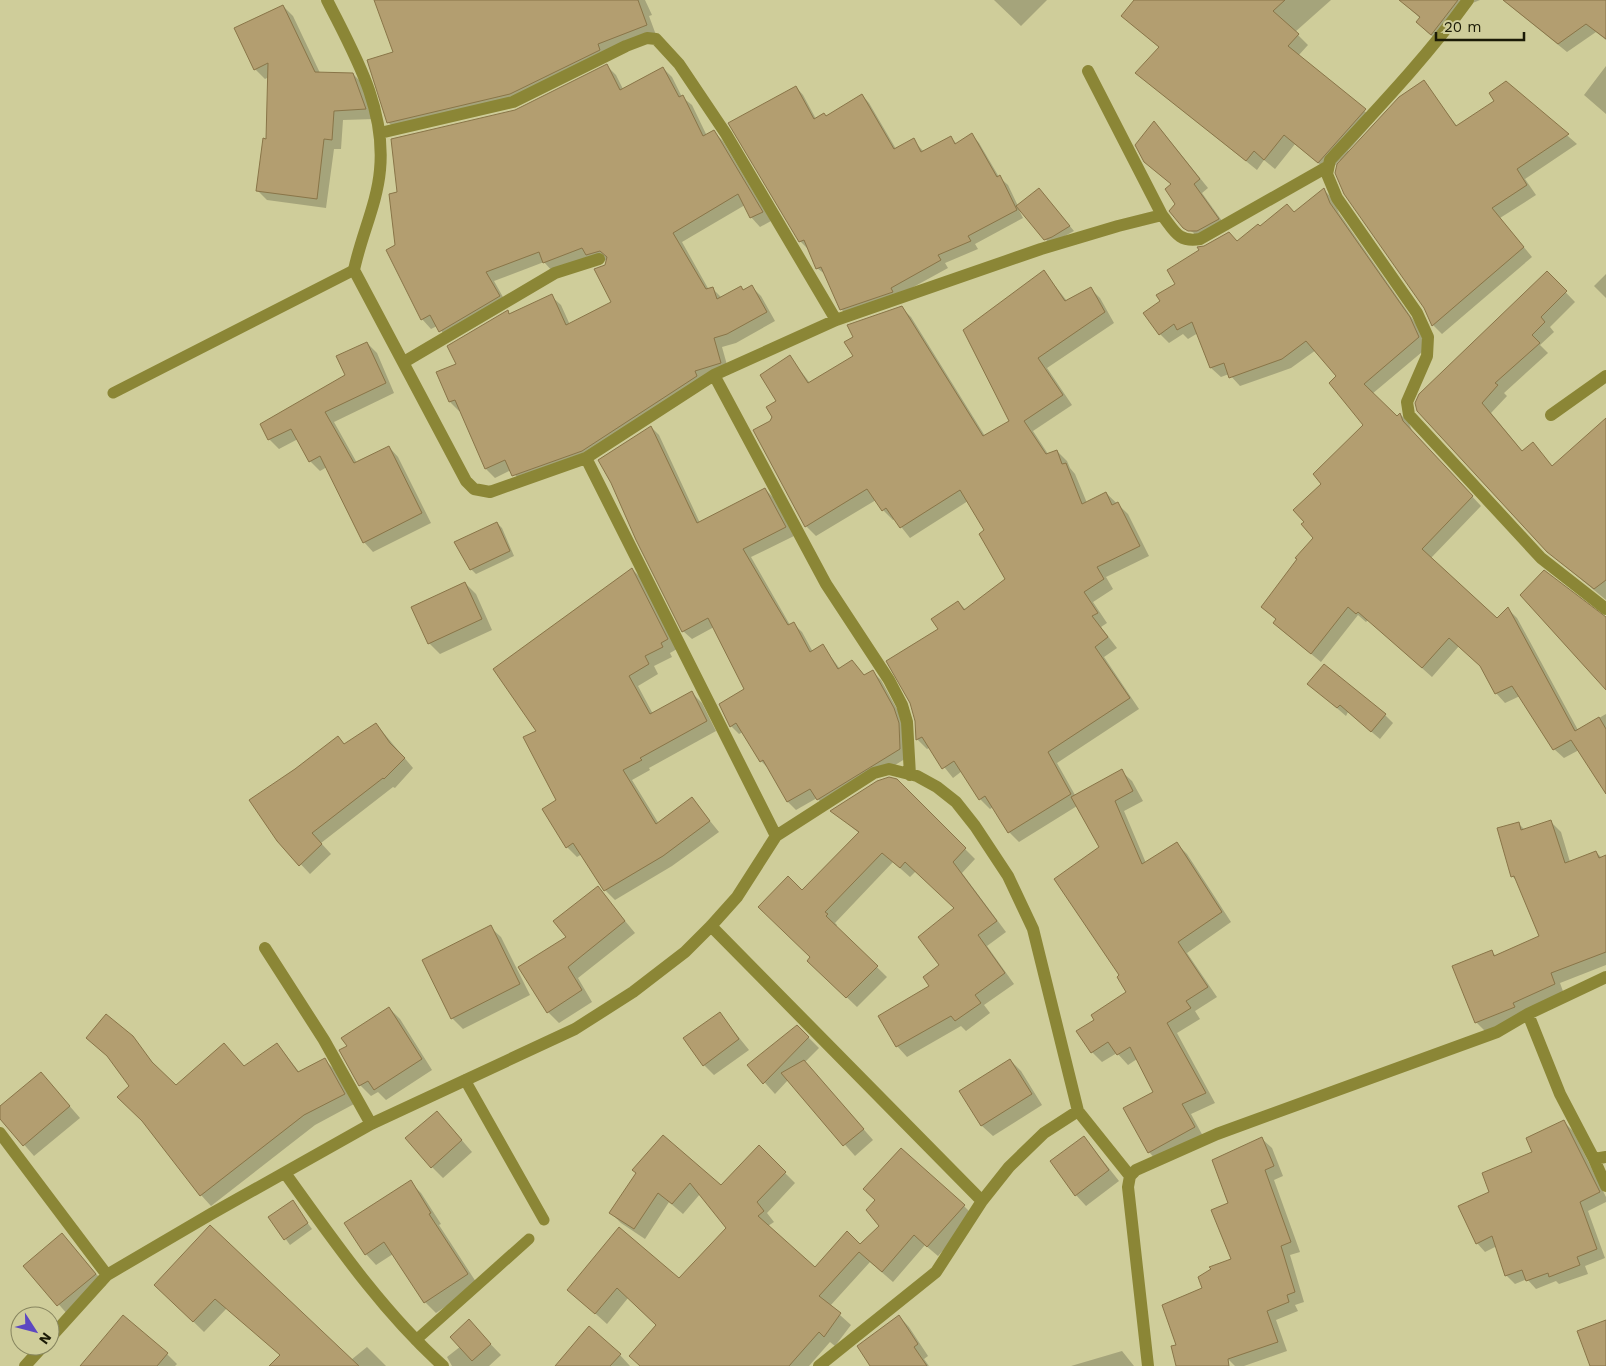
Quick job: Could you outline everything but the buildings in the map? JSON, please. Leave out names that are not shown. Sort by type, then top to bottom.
[{"type":"street","points":[[327,0],[366,80],[376,108],[380,133],[380,171],[354,270],[466,481],[474,489],[481,492],[490,492],[586,458],[714,375],[836,320],[1041,249],[1162,215]]},
{"type":"street","points":[[1468,0],[1445,32],[1390,96],[1330,160],[1327,168],[1337,198],[1417,313],[1428,337],[1427,356],[1407,402],[1409,415],[1541,558],[1606,609]]},
{"type":"street","points":[[380,133],[513,102],[626,46],[647,38],[656,40],[679,64],[726,134],[836,320]]},
{"type":"street","points":[[1088,71],[1162,215],[1180,238],[1200,239],[1327,168]]},
{"type":"street","points":[[404,362],[555,273],[599,259]]},
{"type":"street","points":[[714,375],[826,584],[889,680],[902,705],[907,722],[910,774]]},
{"type":"street","points":[[1551,415],[1606,376]]},
{"type":"street","points":[[586,458],[776,836]]},
{"type":"street","points":[[60,1327],[107,1275],[211,1214],[371,1124],[575,1029],[633,992],[685,952],[711,926],[737,897],[776,836],[874,773],[890,769],[910,774],[937,787],[956,802],[975,826],[1012,884],[1033,929],[1078,1110],[1130,1176]]},
{"type":"street","points":[[711,926],[982,1201]]},
{"type":"street","points":[[266,948],[324,1040],[371,1124]]},
{"type":"street","points":[[1148,1366],[1128,1187],[1130,1176],[1136,1170],[1216,1134],[1497,1032],[1528,1014],[1606,977]]},
{"type":"street","points":[[1528,1014],[1560,1094],[1600,1158],[1606,1186]]},
{"type":"street","points":[[819,1366],[936,1272],[982,1201],[1009,1168],[1044,1133],[1078,1110]]},
{"type":"street","points":[[0,1133],[107,1275]]},
{"type":"street","points":[[285,1174],[360,1278],[416,1340],[443,1366]]},
{"type":"street","points":[[25,1366],[34,1356]]},
{"type":"lane","points":[[113,393],[354,270]]},
{"type":"lane","points":[[465,1080],[544,1220]]},
{"type":"lane","points":[[416,1340],[529,1239]]}]
